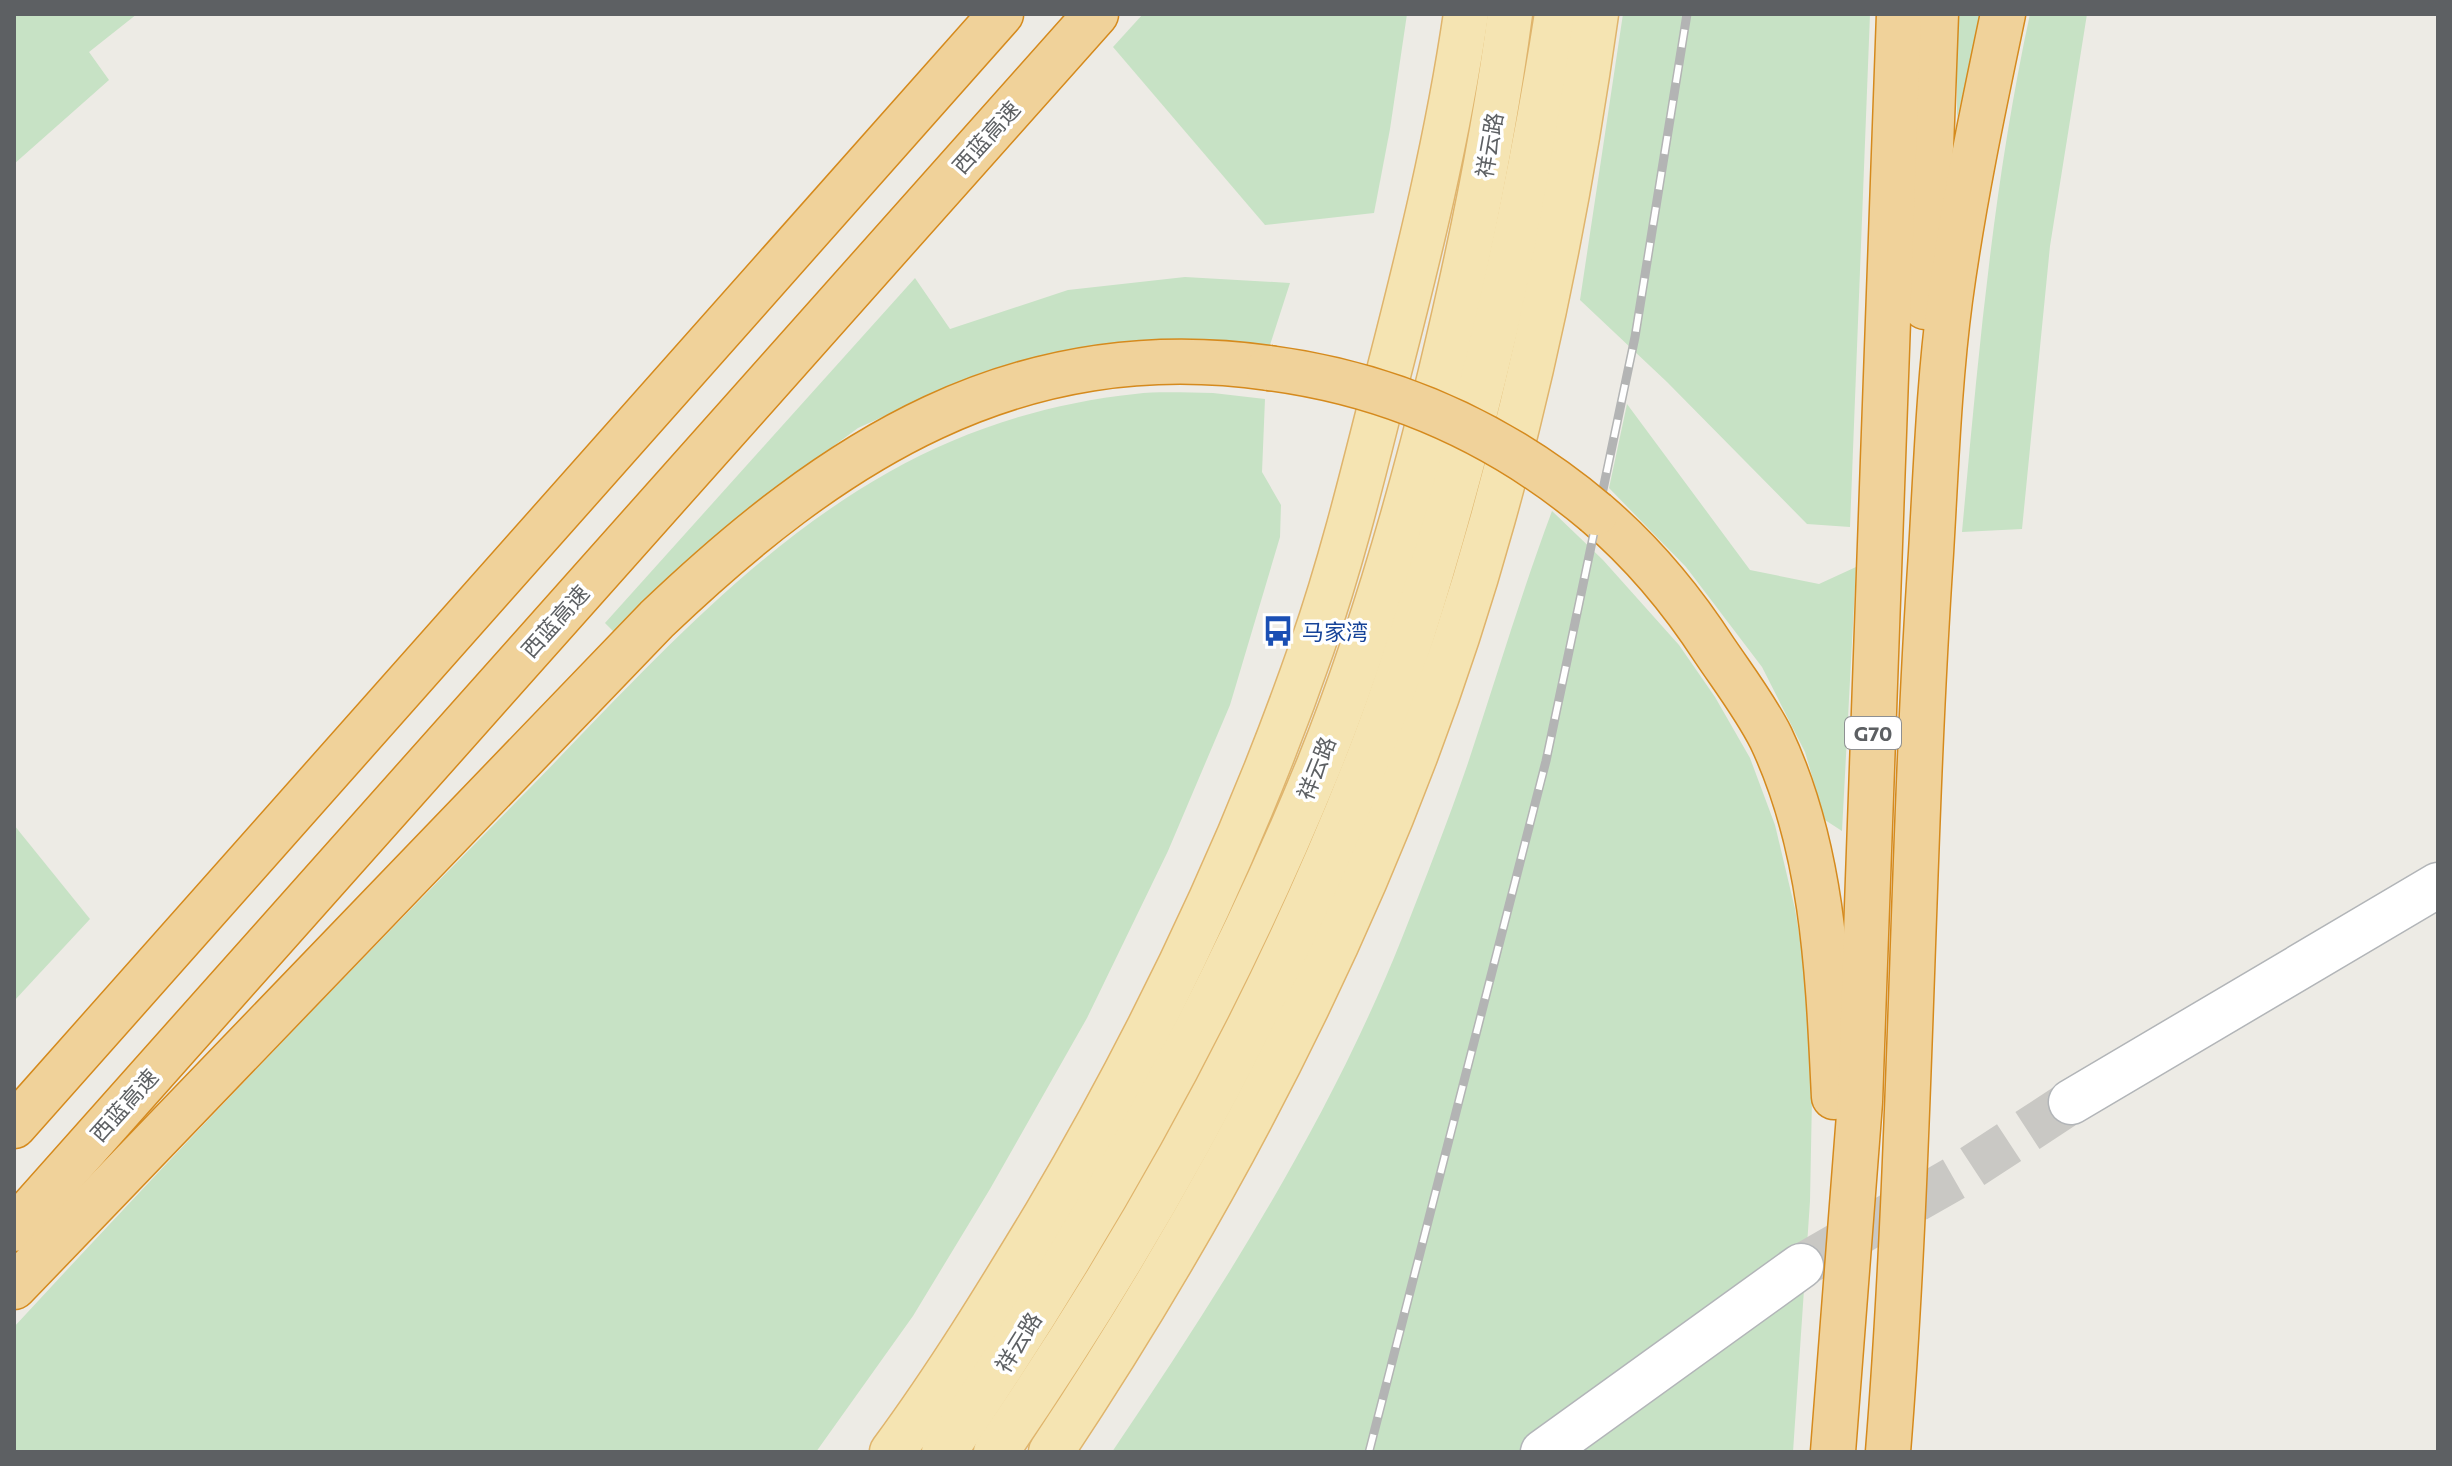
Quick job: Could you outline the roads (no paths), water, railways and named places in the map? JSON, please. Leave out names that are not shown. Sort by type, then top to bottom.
[{"type":"highway","points":[[14,1126],[1001,14]]},
{"type":"highway","name":"西蓝高速","points":[[14,1229],[1096,14]]},
{"type":"highway","name":"G70","points":[[1833,1452],[1860,1102],[1899,14]]},
{"type":"highway","points":[[1925,637],[1924,323],[1936,14]]},
{"type":"highway","name":"G70","points":[[1888,1452],[1899,1278],[1925,637],[1950,302],[1977,140],[2003,14]]},
{"type":"highway","points":[[14,1287],[627,649],[731,550],[801,495],[851,460],[890,438],[970,401],[1014,386],[1098,368],[1140,364],[1211,364],[1269,368],[1324,377],[1390,394],[1498,444],[1561,484],[1596,513],[1658,575],[1707,638],[1771,737],[1800,816],[1819,895],[1828,979],[1841,1335]]},
{"type":"main road","points":[[892,1452],[962,1353],[1115,1095],[1165,1000],[1250,812],[1312,645],[1345,541],[1432,204],[1451,112],[1466,14]]},
{"type":"main road","name":"祥云路","points":[[944,1452],[1002,1367],[1128,1161],[1235,954],[1320,763],[1396,543],[1423,446],[1483,183],[1510,14]]},
{"type":"main road","name":"祥云路","points":[[996,1452],[1089,1311],[1188,1143],[1298,923],[1375,741],[1427,588],[1485,377],[1532,168],[1557,14]]},
{"type":"main road","points":[[1051,1452],[1143,1310],[1244,1134],[1342,932],[1386,827],[1461,624],[1493,519],[1551,282],[1596,14]]},
{"type":"street","points":[[2071,1102],[2438,885]]},
{"type":"street","points":[[1543,1452],[1801,1266]]},
{"type":"tunnel","points":[[1801,1266],[1955,1178],[2071,1102]]},
{"type":"railway","points":[[1369,1452],[1546,761],[1635,337],[1687,14]]},
{"type":"place","name":"马家湾","points":[[1278,631]]}]
